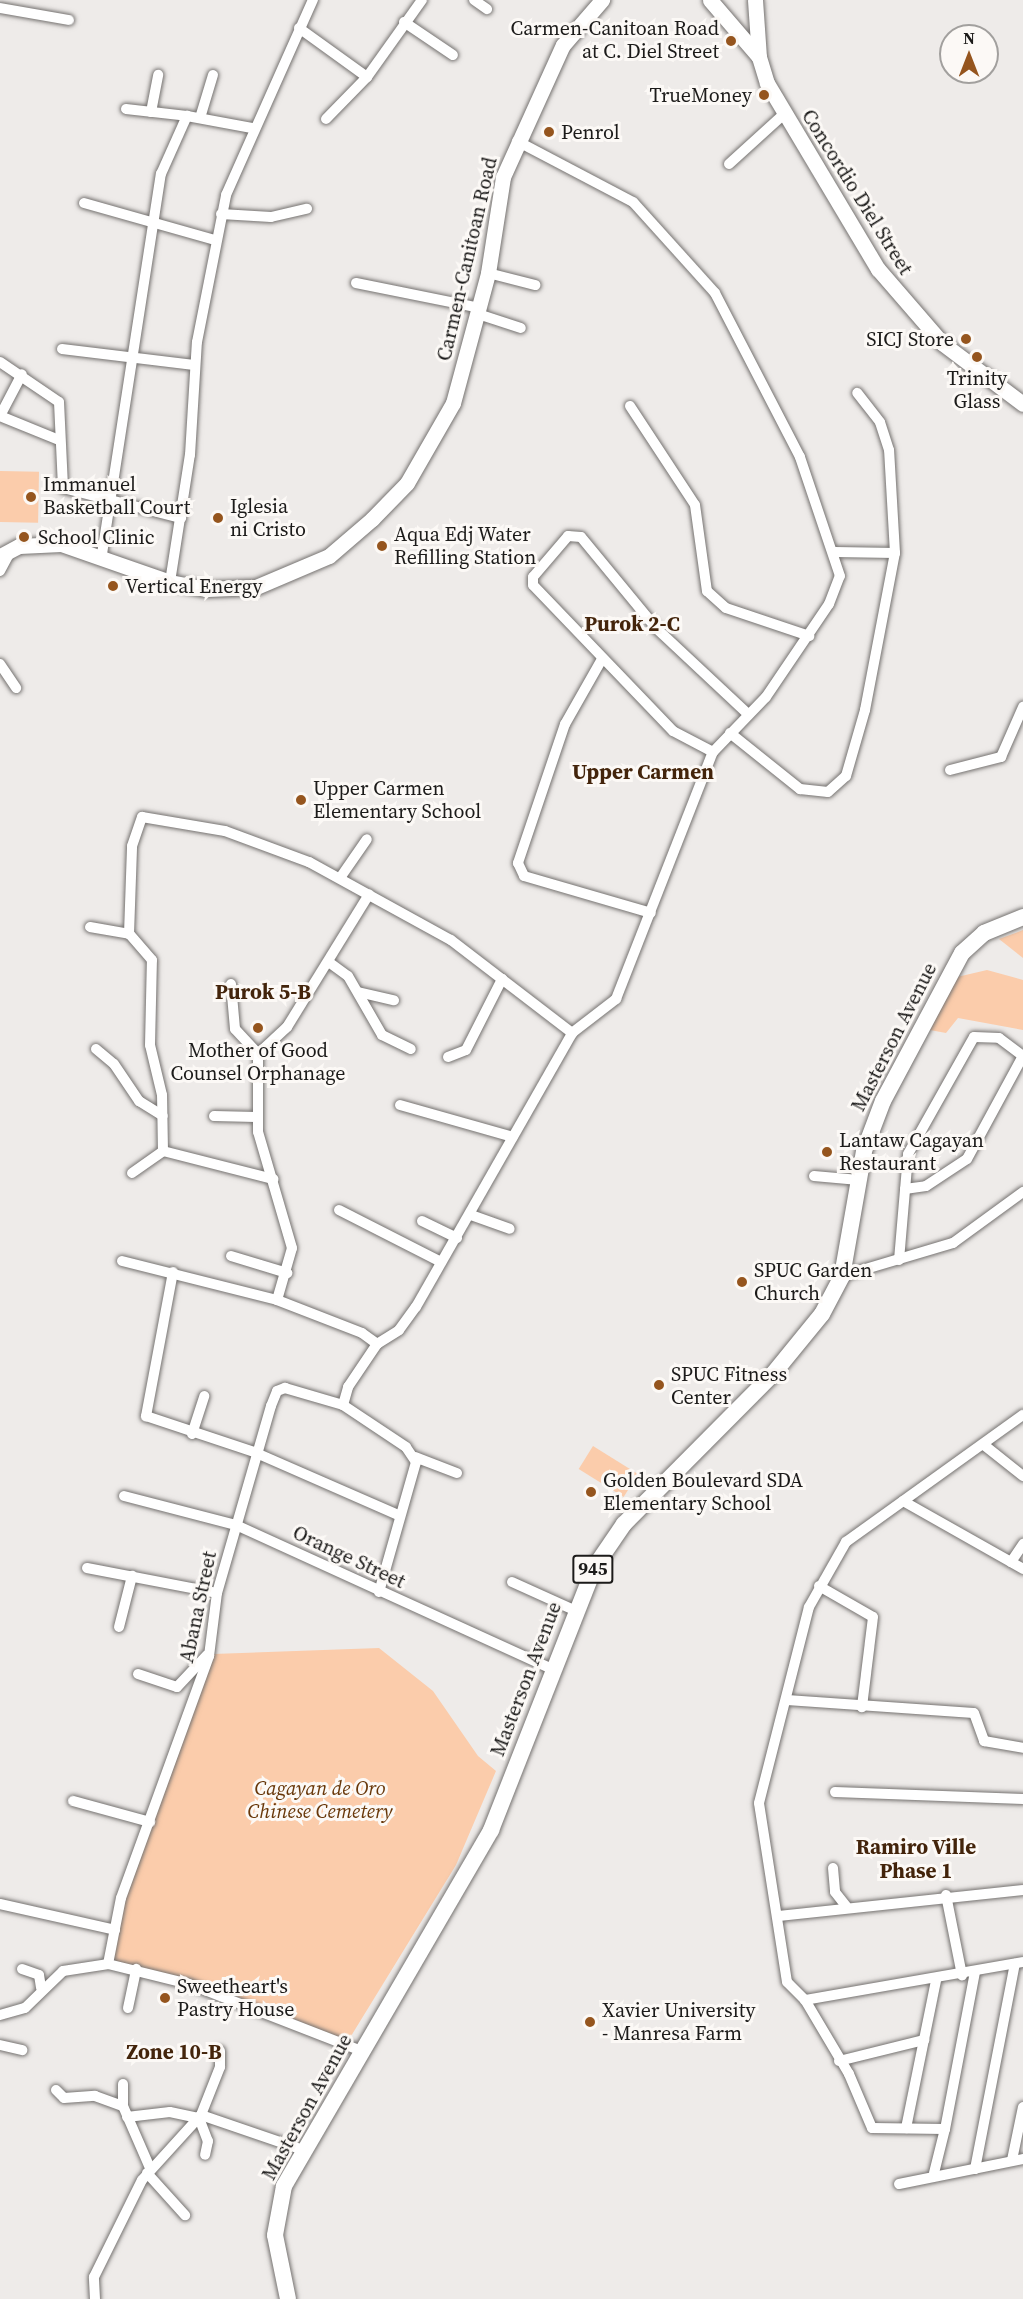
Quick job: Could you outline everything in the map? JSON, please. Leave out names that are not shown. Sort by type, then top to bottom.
[{"type":"main road","name":"Carmen-Canitoan Road","points":[[6,552],[61,544],[102,554],[170,582],[231,589],[275,581],[329,556],[372,519],[407,483],[453,403],[488,273],[503,177],[517,141],[563,45],[602,0]]},
{"type":"main road","points":[[710,0],[759,57]]},
{"type":"main road","points":[[754,0],[759,57]]},
{"type":"main road","name":"Concordio Diel Street","points":[[759,57],[784,114],[894,291],[956,355],[1023,404]]},
{"type":"main road","name":"Masterson Avenue","points":[[287,2299],[275,2235],[276,2210],[303,2150],[491,1830],[574,1610],[602,1553],[624,1524],[773,1374],[822,1314],[842,1276],[858,1180],[874,1121],[953,965],[984,933],[1023,917]]},
{"type":"street","points":[[326,119],[367,77],[422,0]]},
{"type":"street","points":[[474,0],[487,9]]},
{"type":"street","points":[[170,582],[181,518],[196,398],[194,365],[221,214],[252,128],[312,1]]},
{"type":"street","points":[[0,8],[69,20]]},
{"type":"street","points":[[405,22],[453,55]]},
{"type":"street","points":[[299,28],[367,77]]},
{"type":"street","points":[[151,112],[158,75]]},
{"type":"street","points":[[200,118],[213,75]]},
{"type":"street","points":[[126,109],[187,116],[252,128]]},
{"type":"street","points":[[729,165],[784,114]]},
{"type":"street","points":[[102,554],[112,502],[150,224],[162,174],[187,116]]},
{"type":"street","points":[[457,1473],[415,1457],[343,1405],[352,1379],[377,1344],[407,1320],[471,1215],[572,1033],[615,999],[713,752],[748,714],[809,636],[838,586],[835,552],[800,457],[714,293],[633,202],[517,141]]},
{"type":"street","points":[[84,203],[150,224],[215,240]]},
{"type":"street","points":[[221,214],[271,217],[307,209]]},
{"type":"street","points":[[488,273],[535,285]]},
{"type":"street","points":[[356,283],[479,311],[521,328]]},
{"type":"street","points":[[62,349],[194,365]]},
{"type":"street","points":[[0,362],[22,374],[59,402],[63,488],[181,518]]},
{"type":"street","points":[[22,374],[0,416],[60,440]]},
{"type":"street","points":[[730,733],[800,789],[828,792],[842,783],[861,728],[895,553],[890,450],[880,422],[857,393]]},
{"type":"street","points":[[630,406],[695,505],[703,573],[712,597],[756,620],[809,636]]},
{"type":"street","points":[[713,752],[673,731],[602,659],[532,582],[571,535],[581,537],[656,628],[748,714]]},
{"type":"street","points":[[0,571],[6,552]]},
{"type":"street","points":[[835,552],[895,553]]},
{"type":"street","points":[[602,659],[565,724],[518,863],[524,876],[651,913]]},
{"type":"street","points":[[0,664],[16,688]]},
{"type":"street","points":[[950,770],[1002,757],[1023,707]]},
{"type":"street","points":[[129,934],[132,846],[138,821],[147,816],[249,838],[340,878],[451,940],[572,1033]]},
{"type":"street","points":[[340,878],[366,839]]},
{"type":"street","points":[[277,1300],[287,1273],[292,1248],[256,1117],[258,1054],[304,1000],[330,963],[369,894]]},
{"type":"street","points":[[90,927],[129,934],[152,960],[150,1045],[163,1116],[163,1151]]},
{"type":"street","points":[[330,963],[358,992],[382,1035],[411,1049]]},
{"type":"street","points":[[448,1057],[466,1050],[502,979]]},
{"type":"street","points":[[231,984],[235,1029],[258,1054]]},
{"type":"street","points":[[358,992],[394,1000]]},
{"type":"street","points":[[899,1260],[908,1154],[974,1037],[999,1038],[1023,1056],[996,1095],[961,1165],[926,1186],[905,1190]]},
{"type":"street","points":[[96,1049],[114,1064],[139,1101],[163,1116]]},
{"type":"street","points":[[400,1105],[513,1137]]},
{"type":"street","points":[[214,1116],[256,1117]]},
{"type":"street","points":[[132,1173],[163,1151],[273,1179]]},
{"type":"street","points":[[814,1176],[858,1180]]},
{"type":"street","points":[[842,1276],[953,1243],[1023,1192]]},
{"type":"street","points":[[339,1210],[441,1262]]},
{"type":"street","points":[[471,1215],[510,1228]]},
{"type":"street","points":[[422,1221],[457,1238]]},
{"type":"street","points":[[231,1256],[287,1273]]},
{"type":"street","points":[[122,1260],[277,1300],[362,1333],[377,1344]]},
{"type":"street","points":[[172,1272],[144,1411],[150,1419],[254,1452],[398,1515]]},
{"type":"street","name":"Abana Street","points":[[108,1964],[121,1898],[209,1654],[217,1593],[254,1452],[281,1388],[343,1405]]},
{"type":"street","points":[[192,1434],[204,1396]]},
{"type":"street","points":[[945,2129],[872,2128],[839,2061],[805,2000],[787,1982],[779,1916],[759,1803],[819,1586],[846,1542],[1023,1415]]},
{"type":"street","points":[[984,1444],[1023,1476]]},
{"type":"street","points":[[379,1592],[398,1515],[415,1477],[415,1457]]},
{"type":"street","name":"Orange Street","points":[[123,1496],[236,1525],[552,1669]]},
{"type":"street","points":[[903,1501],[1023,1569]]},
{"type":"street","points":[[1011,1562],[1023,1544]]},
{"type":"street","points":[[87,1568],[217,1593]]},
{"type":"street","points":[[118,1627],[132,1576]]},
{"type":"street","points":[[512,1582],[574,1610]]},
{"type":"street","points":[[819,1586],[873,1617],[862,1707]]},
{"type":"street","points":[[138,1674],[177,1687],[209,1654]]},
{"type":"street","points":[[787,1700],[974,1713],[984,1741],[1023,1748]]},
{"type":"street","points":[[835,1792],[1023,1799]]},
{"type":"street","points":[[73,1800],[150,1822]]},
{"type":"street","points":[[833,1868],[835,1892],[846,1906]]},
{"type":"street","points":[[779,1916],[946,1895],[1023,1890]]},
{"type":"street","points":[[946,1895],[962,1975]]},
{"type":"street","points":[[0,1904],[116,1930]]},
{"type":"street","points":[[805,2000],[936,1980],[1019,1963],[975,2169]]},
{"type":"street","points":[[0,2015],[25,2008],[41,1988],[63,1971],[108,1964],[136,1969],[189,1984],[362,2051]]},
{"type":"street","points":[[128,2008],[136,1969]]},
{"type":"street","points":[[22,1970],[39,1975],[41,1988]]},
{"type":"street","points":[[934,2174],[945,2129],[975,1972]]},
{"type":"street","points":[[906,2128],[936,1980]]},
{"type":"street","points":[[839,2061],[924,2040]]},
{"type":"street","points":[[0,2044],[22,2050]]},
{"type":"street","points":[[94,2299],[94,2277],[148,2171],[200,2117],[220,2067],[220,2051]]},
{"type":"street","points":[[123,2084],[125,2112],[148,2171],[185,2215]]},
{"type":"street","points":[[56,2090],[64,2098],[95,2096],[125,2112],[170,2112],[200,2117],[303,2150]]},
{"type":"street","points":[[899,2184],[934,2174],[975,2169],[1018,2160],[1023,2107]]},
{"type":"street","points":[[200,2117],[208,2141],[205,2155]]},
{"type":"green space","points":[[0,471],[39,472],[38,523],[0,522]]},
{"type":"green space","points":[[1023,930],[1023,958],[999,939]]},
{"type":"green space","points":[[987,970],[1023,980],[1023,1030],[958,1018],[946,1033],[930,1030],[957,977]]},
{"type":"green space","points":[[593,1446],[638,1474],[624,1497],[579,1469]]},
{"type":"green space","name":"Cagayan de Oro Chinese Cemetery","points":[[379,1648],[433,1691],[478,1756],[496,1771],[456,1865],[348,2041],[226,1992],[111,1960],[123,1897],[213,1654]]},
{"type":"place","name":"Carmen-Canitoan Road at C. Diel Street","points":[[731,41]]},
{"type":"place","name":"TrueMoney","points":[[764,95]]},
{"type":"place","name":"Penrol","points":[[549,132]]},
{"type":"place","name":"SICJ Store","points":[[966,339]]},
{"type":"place","name":"Trinity Glass","points":[[977,357]]},
{"type":"place","name":"Immanuel Basketball Court","points":[[31,497]]},
{"type":"place","name":"Iglesia ni Cristo","points":[[218,518]]},
{"type":"place","name":"School Clinic","points":[[24,537]]},
{"type":"place","name":"Aqua Edj Water Refilling Station","points":[[382,546]]},
{"type":"place","name":"Vertical Energy","points":[[113,586]]},
{"type":"place","name":"Upper Carmen Elementary School","points":[[301,800]]},
{"type":"place","name":"Mother of Good Counsel Orphanage","points":[[258,1028]]},
{"type":"place","name":"Lantaw Cagayan Restaurant","points":[[827,1152]]},
{"type":"place","name":"SPUC Garden Church","points":[[742,1282]]},
{"type":"place","name":"SPUC Fitness Center","points":[[659,1385]]},
{"type":"place","name":"Golden Boulevard SDA Elementary School","points":[[591,1492]]},
{"type":"place","name":"Sweetheart's Pastry House","points":[[165,1998]]},
{"type":"place","name":"Xavier University - Manresa Farm","points":[[590,2022]]},
{"type":"district","name":"Purok 2-C","points":[[632,624]]},
{"type":"district","name":"Upper Carmen","points":[[643,772]]},
{"type":"district","name":"Purok 5-B","points":[[263,992]]},
{"type":"district","name":"Ramiro Ville Phase 1","points":[[916,1859]]},
{"type":"district","name":"Zone 10-B","points":[[174,2052]]}]
